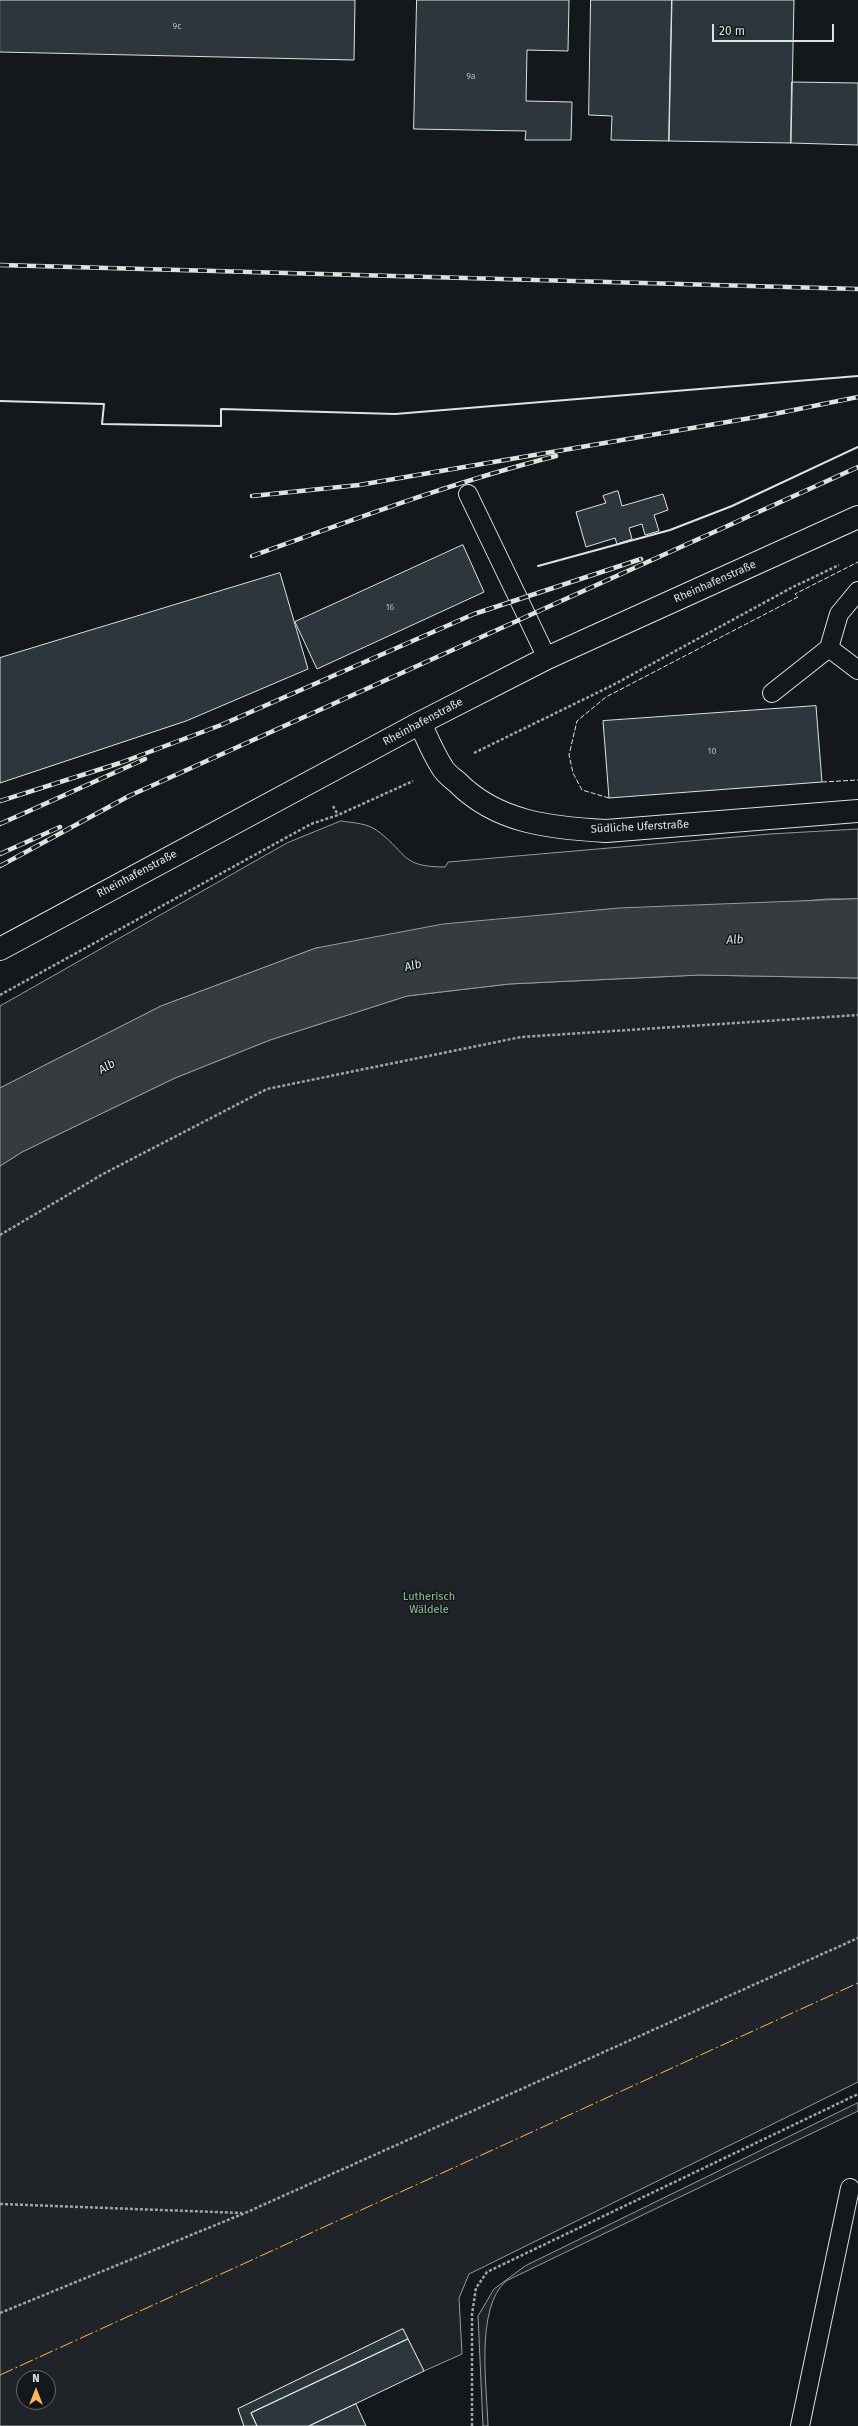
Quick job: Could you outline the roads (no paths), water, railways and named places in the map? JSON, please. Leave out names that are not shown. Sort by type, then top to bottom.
[{"type":"main road","name":"Rheinhafenstraße","points":[[0,949],[420,723],[547,658],[858,518]]},
{"type":"main road","name":"Südliche Uferstraße","points":[[420,723],[442,768],[469,795],[496,811],[529,823],[566,829],[606,831],[858,811]]},
{"type":"lane","points":[[468,494],[547,658]]},
{"type":"lane","points":[[772,693],[829,648],[839,614],[858,591]]},
{"type":"lane","points":[[829,648],[858,670]]},
{"type":"lane","points":[[800,2426],[850,2188]]},
{"type":"water","name":"Alb","points":[[858,899],[858,978],[700,975],[509,984],[407,996],[270,1040],[175,1078],[22,1152],[0,1166],[0,1088],[161,1006],[316,948],[443,924],[619,908]]},
{"type":"railway","points":[[0,265],[858,289]]},
{"type":"railway","points":[[252,496],[359,485],[774,414],[858,397]]},
{"type":"railway","points":[[252,556],[365,515],[479,478],[556,456]]},
{"type":"railway","points":[[0,866],[129,796],[858,467]]},
{"type":"railway","points":[[0,801],[120,763],[221,725],[474,614],[641,559]]},
{"type":"railway","points":[[0,824],[145,759]]},
{"type":"railway","points":[[0,854],[60,827]]},
{"type":"park label","name":"Lutherisch Wäldele","points":[[429,1603]]}]
